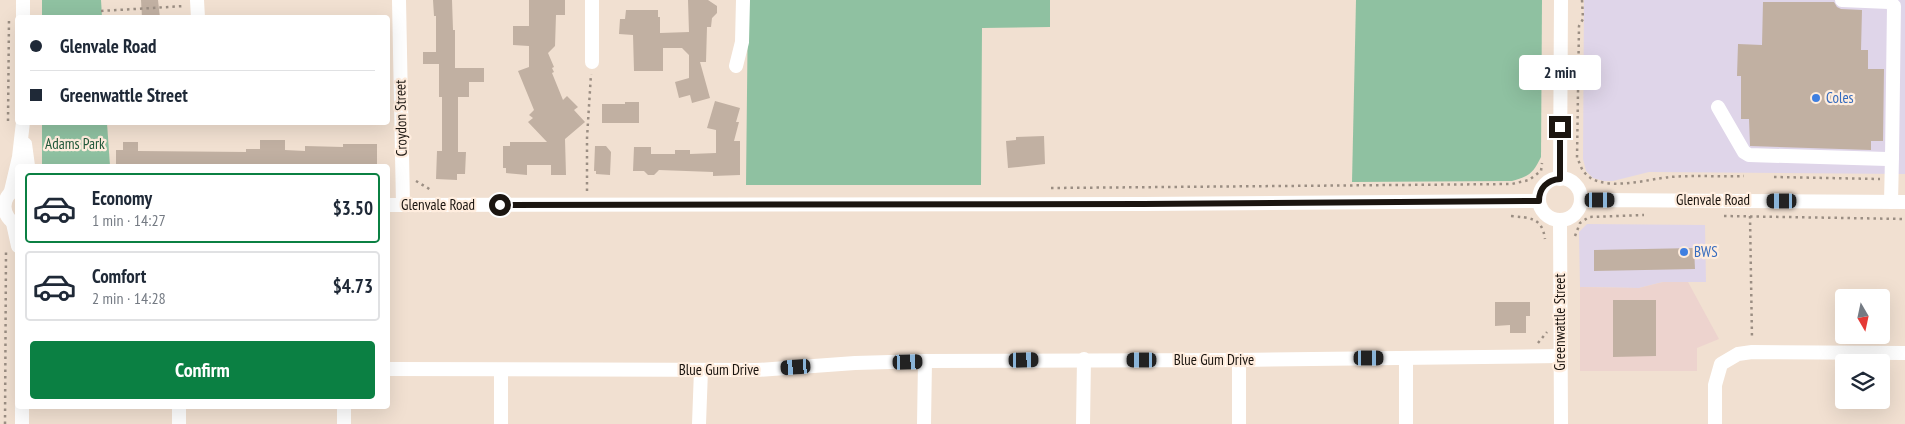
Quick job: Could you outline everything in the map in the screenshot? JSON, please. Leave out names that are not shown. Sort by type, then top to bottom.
[{"type":"street","points":[[23,0],[23,15]]},
{"type":"street","name":"Croydon Street","points":[[399,0],[394,23],[403,205]]},
{"type":"street","points":[[592,0],[592,62]]},
{"type":"street","points":[[736,66],[742,42],[743,0]]},
{"type":"street","points":[[1560,179],[1561,0]]},
{"type":"street","points":[[1842,0],[1889,2],[1894,6],[1892,179],[1898,202]]},
{"type":"street","points":[[1718,106],[1744,152],[1749,155],[1887,159],[1892,157]]},
{"type":"street","points":[[23,127],[28,164]]},
{"type":"street","points":[[15,164],[23,127]]},
{"type":"street","points":[[12,246],[10,220],[6,215],[4,205],[15,164]]},
{"type":"street","points":[[1560,179],[1571,182],[1577,187],[1581,201],[1574,215],[1560,220],[1552,219],[1546,215],[1539,201],[1543,187],[1552,180],[1560,179]]},
{"type":"street","name":"Glenvale Road","points":[[390,205],[1143,204],[1539,201]]},
{"type":"street","name":"Glenvale Road","points":[[1581,201],[1898,202]]},
{"type":"street","name":"Greenwattle Street","points":[[1560,220],[1561,424]]},
{"type":"street","points":[[1715,424],[1715,385],[1721,364],[1738,354],[1752,352],[1905,353]]},
{"type":"street","name":"Blue Gum Drive","points":[[390,368],[757,370],[856,363],[925,361],[1560,356]]},
{"type":"street","points":[[1406,358],[1406,424]]},
{"type":"street","points":[[1083,424],[1084,359]]},
{"type":"street","points":[[1239,360],[1239,424]]},
{"type":"street","points":[[924,424],[925,361]]},
{"type":"street","points":[[501,370],[501,424]]},
{"type":"street","points":[[699,424],[701,370]]},
{"type":"street","points":[[22,409],[22,424]]},
{"type":"street","points":[[179,409],[179,424]]},
{"type":"street","points":[[344,409],[344,424]]},
{"type":"path","points":[[1582,0],[1583,18],[1579,26],[1577,158],[1586,174],[1591,178],[1606,183],[1633,183],[1671,177],[1744,176]]},
{"type":"path","points":[[101,11],[197,8]]},
{"type":"path","points":[[8,128],[9,10]]},
{"type":"path","points":[[587,193],[587,138],[592,62]]},
{"type":"path","points":[[1051,188],[1512,184],[1529,180],[1541,171],[1542,163]]},
{"type":"path","points":[[1774,177],[1892,179]]},
{"type":"path","points":[[403,182],[416,181],[430,190],[440,191]]},
{"type":"path","points":[[1574,240],[1580,223],[1589,217],[1650,215]]},
{"type":"path","points":[[1722,216],[1905,218]]},
{"type":"path","points":[[1750,216],[1752,352]]},
{"type":"path","points":[[1525,217],[1540,223],[1546,242]]},
{"type":"path","points":[[5,424],[12,246]]},
{"type":"path","points":[[1534,347],[1547,333],[1547,326]]},
{"type":"shaded area","points":[[1584,0],[1905,0],[1905,174],[1649,172],[1613,181],[1593,178],[1586,171],[1583,159]]},
{"type":"shaded area","points":[[1587,224],[1705,225],[1706,282],[1663,282],[1639,288],[1580,287],[1579,232]]},
{"type":"shaded area","points":[[1663,282],[1688,282],[1719,339],[1697,348],[1697,371],[1580,371],[1580,287],[1639,288]]},
{"type":"green space","points":[[42,0],[101,0],[102,15],[42,15]]},
{"type":"green space","points":[[748,0],[1050,0],[1050,27],[982,28],[981,185],[746,185]]},
{"type":"green space","points":[[1356,0],[1542,0],[1541,157],[1536,167],[1527,175],[1512,181],[1352,182]]},
{"type":"green space","name":"Adams Park","points":[[42,125],[107,125],[110,164],[42,164]]},
{"type":"building","points":[[141,0],[158,0],[160,15],[142,15]]},
{"type":"building","points":[[433,0],[452,0],[453,30],[455,30],[455,68],[484,68],[484,82],[469,82],[469,97],[458,97],[458,152],[466,152],[465,174],[457,174],[457,180],[436,179],[437,151],[442,151],[442,97],[439,97],[439,64],[423,64],[423,52],[436,52],[436,16],[434,16]]},
{"type":"building","points":[[529,0],[565,0],[565,15],[556,15],[555,46],[548,53],[554,67],[552,68],[554,72],[552,73],[563,100],[567,96],[578,107],[574,110],[585,122],[565,139],[566,175],[551,175],[551,165],[527,165],[527,175],[506,173],[506,168],[503,168],[503,146],[510,146],[510,142],[547,142],[528,122],[533,118],[529,115],[534,110],[518,71],[529,67],[529,46],[513,45],[513,26],[529,26]]},
{"type":"building","points":[[688,0],[708,0],[717,6],[717,13],[712,18],[711,27],[707,27],[706,62],[700,62],[710,98],[692,103],[690,95],[679,98],[675,82],[689,78],[689,55],[682,48],[663,48],[663,71],[634,71],[633,35],[619,34],[620,19],[625,19],[626,10],[658,10],[660,33],[689,32]]},
{"type":"building","name":"Coles","points":[[1763,2],[1834,2],[1841,9],[1862,10],[1861,50],[1868,50],[1868,69],[1884,69],[1883,141],[1871,141],[1871,150],[1750,146],[1749,119],[1741,119],[1741,76],[1737,76],[1738,44],[1762,45]]},
{"type":"building","points":[[715,101],[740,108],[736,122],[739,122],[734,141],[740,141],[740,175],[713,176],[713,172],[659,170],[654,175],[648,175],[644,171],[633,171],[634,147],[651,147],[651,154],[675,154],[675,150],[690,150],[690,154],[716,153],[716,130],[707,128]]},
{"type":"building","points":[[625,102],[639,102],[639,123],[602,123],[602,104],[625,104]]},
{"type":"building","points":[[1044,136],[1045,164],[1008,168],[1006,141],[1016,140],[1016,137]]},
{"type":"building","points":[[260,140],[285,140],[285,150],[305,151],[305,146],[343,147],[343,144],[377,144],[377,164],[116,164],[116,150],[123,150],[123,142],[138,142],[138,151],[246,152],[246,149],[260,149]]},
{"type":"building","points":[[595,146],[606,146],[611,152],[610,175],[596,174],[596,171],[594,171]]},
{"type":"building","points":[[1694,248],[1695,269],[1594,271],[1594,250]]},
{"type":"building","points":[[1613,300],[1656,300],[1656,356],[1613,357]]},
{"type":"building","points":[[1495,302],[1530,302],[1530,316],[1526,316],[1526,333],[1510,333],[1510,325],[1495,326]]},
{"type":"place","name":"Coles","points":[[1816,98]]},
{"type":"place","name":"BWS","points":[[1684,252]]},
{"type":"route","points":[[500,205],[1539,201],[1543,187],[1552,180],[1560,179],[1560,127]]}]
